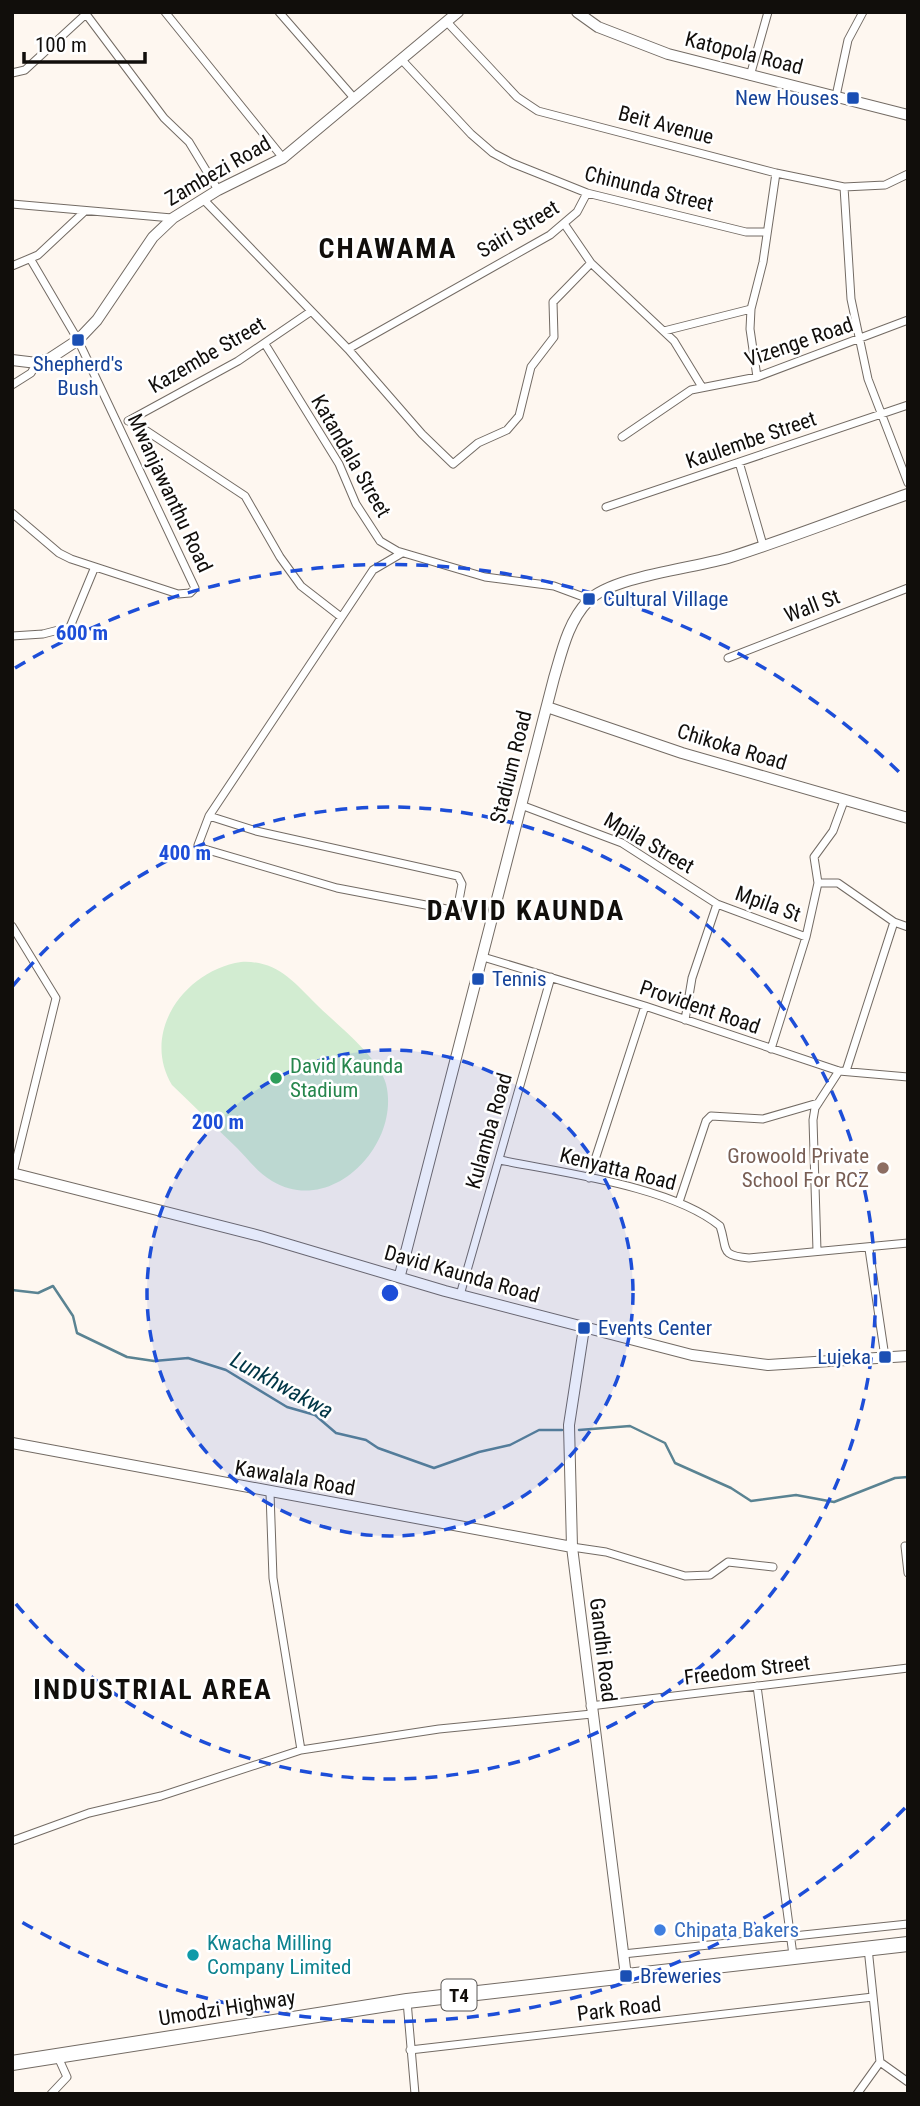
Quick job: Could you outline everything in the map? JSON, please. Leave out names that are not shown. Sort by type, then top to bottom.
[{"type":"highway","name":"Umodzi Highway","points":[[12,2063],[407,2001],[908,1944]]},
{"type":"street","points":[[166,12],[283,158]]},
{"type":"street","points":[[279,12],[354,97]]},
{"type":"street","name":"Zambezi Road","points":[[37,363],[62,352],[78,341],[97,320],[145,247],[173,218],[203,198],[283,158],[458,12]]},
{"type":"street","name":"Katopola Road","points":[[577,12],[598,27],[629,41],[750,76],[908,115]]},
{"type":"street","points":[[750,76],[768,12]]},
{"type":"street","points":[[836,96],[848,40],[863,12]]},
{"type":"street","points":[[12,73],[25,70],[86,13],[164,118],[189,142],[218,190]]},
{"type":"street","name":"Beit Avenue","points":[[447,22],[527,106],[776,173],[844,187],[885,186],[908,174]]},
{"type":"street","name":"Chinunda Street","points":[[401,60],[493,153],[587,193],[735,229],[767,232]]},
{"type":"street","points":[[757,377],[750,329],[751,309],[776,173]]},
{"type":"street","points":[[844,187],[850,292],[868,379],[908,483]]},
{"type":"street","name":"Sairi Street","points":[[348,349],[565,225],[587,193]]},
{"type":"street","points":[[203,198],[348,349],[422,434],[453,464],[478,443],[507,430],[519,416],[531,367],[554,337],[553,302],[591,263]]},
{"type":"street","points":[[12,204],[173,218]]},
{"type":"street","points":[[12,266],[31,260],[85,211]]},
{"type":"street","points":[[565,225],[591,263],[685,354],[702,387]]},
{"type":"street","name":"Mwanjawanthu Road","points":[[12,513],[59,552],[94,569],[178,594],[190,593],[195,588],[78,341],[31,260]]},
{"type":"street","points":[[664,331],[751,309]]},
{"type":"street","name":"Kazembe Street","points":[[120,426],[265,344],[310,312]]},
{"type":"street","name":"Vizenge Road","points":[[622,436],[679,396],[702,387],[757,377],[908,320]]},
{"type":"street","name":"Katandala Street","points":[[265,344],[339,464],[356,504],[380,541],[402,553],[485,576],[554,586],[589,599]]},
{"type":"street","points":[[12,360],[37,363],[31,373],[12,385]]},
{"type":"street","name":"Kaulembe Street","points":[[606,507],[908,405]]},
{"type":"street","points":[[130,420],[245,496],[280,557],[301,586],[341,617]]},
{"type":"street","points":[[739,462],[763,545]]},
{"type":"street","points":[[589,599],[623,583],[697,566],[908,494]]},
{"type":"street","points":[[209,816],[256,831],[458,876],[462,884],[457,911],[337,888],[201,849],[197,840],[209,816],[373,570],[402,553]]},
{"type":"street","points":[[12,636],[43,634],[70,627],[94,569]]},
{"type":"street","name":"Wall St","points":[[728,658],[908,588]]},
{"type":"street","name":"Stadium Road","points":[[400,1275],[565,638],[589,599]]},
{"type":"street","name":"Chikoka Road","points":[[547,707],[682,753],[908,818]]},
{"type":"street","points":[[771,1049],[807,937],[818,883],[814,857],[833,831],[844,801]]},
{"type":"street","name":"Mpila Street","points":[[521,806],[622,843],[717,905]]},
{"type":"street","points":[[818,883],[838,883],[894,922],[908,928]]},
{"type":"street","points":[[685,1020],[692,978],[717,905]]},
{"type":"street","name":"Mpila St","points":[[717,905],[807,937]]},
{"type":"street","points":[[817,1251],[813,1120],[818,1103],[843,1071],[894,922]]},
{"type":"street","points":[[12,926],[55,998],[13,1173]]},
{"type":"street","name":"Provident Road","points":[[483,957],[645,1006],[843,1071],[908,1077]]},
{"type":"street","name":"Kulamba Road","points":[[460,1295],[551,977]]},
{"type":"street","points":[[589,1178],[645,1006]]},
{"type":"street","points":[[678,1202],[706,1121],[711,1116],[763,1119],[818,1103]]},
{"type":"street","name":"Kenyatta Road","points":[[500,1160],[589,1178],[678,1202],[720,1226],[725,1250],[732,1256],[749,1258],[869,1249],[908,1243]]},
{"type":"street","name":"David Kaunda Road","points":[[13,1173],[400,1275],[460,1295],[692,1355],[768,1365],[908,1356]]},
{"type":"street","points":[[869,1249],[885,1357]]},
{"type":"street","name":"Gandhi Road","points":[[584,1328],[569,1425],[572,1547],[626,1976]]},
{"type":"street","name":"Kawalala Road","points":[[12,1443],[572,1547]]},
{"type":"street","points":[[270,1493],[273,1578],[301,1751]]},
{"type":"street","points":[[905,1546],[908,1573]]},
{"type":"street","points":[[572,1547],[606,1552],[685,1576],[710,1575],[727,1562],[773,1567]]},
{"type":"street","name":"Freedom Street","points":[[12,1841],[89,1813],[161,1796],[301,1751],[439,1729],[908,1668]]},
{"type":"street","points":[[757,1686],[793,1955]]},
{"type":"street","points":[[623,1954],[908,1924]]},
{"type":"street","points":[[856,2094],[880,2062],[868,1947]]},
{"type":"street","name":"Park Road","points":[[410,2050],[873,1997]]},
{"type":"street","points":[[407,2001],[415,2094]]},
{"type":"street","points":[[51,2094],[67,2077],[58,2056]]},
{"type":"street","points":[[880,2062],[908,2082]]},
{"type":"green space","name":"David Kaunda Stadium","points":[[241,962],[264,964],[291,980],[356,1041],[382,1074],[386,1084],[388,1107],[383,1130],[372,1151],[357,1168],[338,1182],[317,1189],[295,1190],[272,1181],[172,1085],[164,1065],[162,1044],[165,1024],[174,1006],[187,990],[203,977],[221,967]]},
{"type":"waterway","name":"Lunkhwakwa","points":[[12,1290],[38,1293],[53,1286],[73,1316],[77,1333],[127,1357],[154,1361],[188,1358],[226,1370],[287,1407],[315,1415],[336,1433],[366,1440],[378,1448],[434,1468],[479,1452],[510,1445],[539,1430],[562,1430]]},
{"type":"waterway","name":"Lunkhwakwa","points":[[579,1430],[630,1426],[665,1443],[675,1463],[731,1488],[751,1501],[796,1495],[834,1502],[895,1478],[908,1477]]},
{"type":"place","name":"New Houses","points":[[853,98]]},
{"type":"place","name":"Shepherd's Bush","points":[[78,340]]},
{"type":"place","name":"Cultural Village","points":[[589,599]]},
{"type":"place","name":"Tennis","points":[[478,979]]},
{"type":"place","name":"David Kaunda Stadium","points":[[276,1078]]},
{"type":"place","name":"Growoold Private School For RCZ","points":[[883,1168]]},
{"type":"place","name":"Events Center","points":[[584,1328]]},
{"type":"place","name":"Lujeka","points":[[885,1357]]},
{"type":"place","name":"Chipata Bakers","points":[[660,1930]]},
{"type":"place","name":"Kwacha Milling Company Limited","points":[[193,1955]]},
{"type":"place","name":"Breweries","points":[[626,1976]]},
{"type":"district","name":"CHAWAMA","points":[[388,248]]},
{"type":"district","name":"DAVID KAUNDA","points":[[526,910]]},
{"type":"district","name":"INDUSTRIAL AREA","points":[[153,1689]]}]
